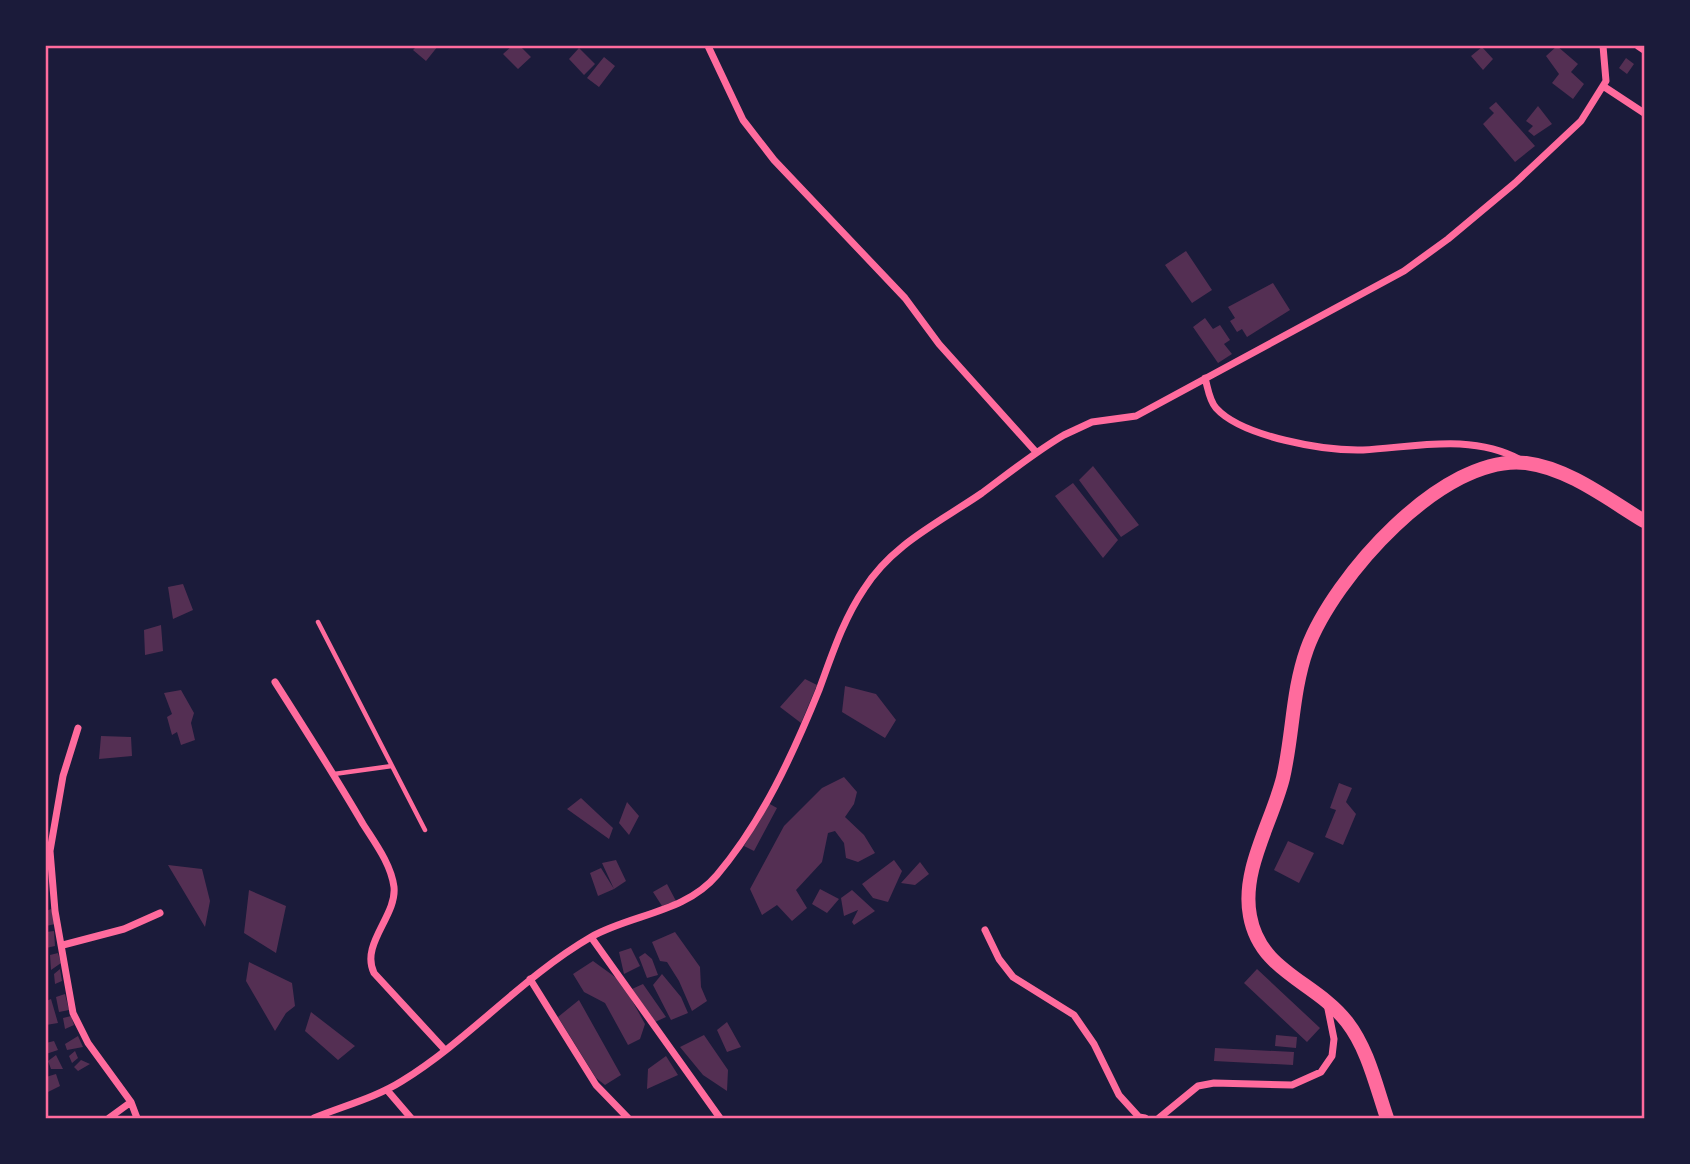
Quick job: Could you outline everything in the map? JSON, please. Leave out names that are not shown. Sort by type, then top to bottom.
[{"type":"main road","points":[[1387,1118],[1359,1040],[1345,1019],[1267,956],[1253,931],[1248,901],[1254,867],[1283,778],[1300,671],[1309,645],[1334,594],[1390,529],[1466,476],[1495,466],[1525,463],[1588,488],[1644,521]]},
{"type":"street","points":[[708,46],[743,120],[774,160],[905,298],[939,344],[1036,452]]},
{"type":"street","points":[[314,1118],[387,1090],[445,1051],[530,979],[592,937],[672,906],[702,889],[715,877],[771,793],[808,715],[849,614],[864,587],[905,544],[981,494],[1036,452],[1092,422],[1136,416],[1404,271],[1448,239],[1581,121],[1606,81],[1603,46]]},
{"type":"street","points":[[1638,46],[1644,50]]},
{"type":"street","points":[[1603,86],[1644,113]]},
{"type":"street","points":[[1205,378],[1211,399],[1220,411],[1273,439],[1362,450],[1414,444],[1480,446],[1504,451],[1525,463]]},
{"type":"street","points":[[275,682],[385,860],[394,884],[391,907],[373,950],[371,968],[385,988],[445,1051]]},
{"type":"street","points":[[78,728],[63,776],[50,851],[52,893],[73,1013],[88,1043],[131,1102],[138,1118]]},
{"type":"street","points":[[63,945],[124,929],[160,913]]},
{"type":"street","points":[[985,930],[999,959],[1013,977],[1073,1015],[1094,1044],[1119,1095],[1139,1117],[1145,1118]]},
{"type":"street","points":[[592,937],[720,1118]]},
{"type":"street","points":[[530,979],[596,1085],[628,1118]]},
{"type":"street","points":[[1159,1118],[1198,1086],[1214,1083],[1292,1085],[1321,1072],[1332,1056],[1334,1039],[1327,1003]]},
{"type":"street","points":[[387,1090],[411,1118]]},
{"type":"street","points":[[109,1118],[131,1102]]},
{"type":"lane","points":[[318,622],[425,830]]},
{"type":"lane","points":[[334,774],[392,766]]},
{"type":"building","points":[[417,46],[438,46],[426,61],[413,50]]},
{"type":"building","points":[[512,46],[520,46],[531,57],[518,69],[503,54]]},
{"type":"building","points":[[1557,46],[1578,64],[1571,72],[1584,84],[1573,99],[1552,83],[1559,74],[1546,56]]},
{"type":"building","points":[[1482,47],[1493,59],[1483,70],[1471,56]]},
{"type":"building","points":[[579,48],[595,64],[584,75],[569,59]]},
{"type":"building","points":[[604,57],[615,66],[599,87],[587,78]]},
{"type":"building","points":[[1626,58],[1634,64],[1627,74],[1619,68]]},
{"type":"building","points":[[1496,102],[1535,146],[1515,162],[1483,124],[1494,113],[1489,108]]},
{"type":"building","points":[[1538,106],[1552,124],[1534,136],[1528,131],[1533,126],[1526,121]]},
{"type":"building","points":[[1186,251],[1212,290],[1192,303],[1165,265]]},
{"type":"building","points":[[1273,283],[1290,310],[1247,337],[1242,329],[1237,332],[1230,321],[1235,318],[1228,307]]},
{"type":"building","points":[[1205,318],[1213,329],[1220,325],[1230,340],[1224,344],[1232,354],[1218,363],[1193,327]]},
{"type":"building","points":[[1093,466],[1139,525],[1121,537],[1079,480]]},
{"type":"building","points":[[1073,483],[1118,540],[1103,558],[1055,496]]},
{"type":"building","points":[[183,584],[193,610],[173,619],[168,587]]},
{"type":"building","points":[[161,625],[163,651],[145,655],[144,630]]},
{"type":"building","points":[[805,679],[817,685],[801,723],[780,707]]},
{"type":"building","points":[[845,686],[876,694],[896,720],[885,738],[842,712]]},
{"type":"building","points":[[181,690],[194,713],[191,723],[195,740],[181,745],[177,732],[172,735],[167,717],[172,714],[164,693]]},
{"type":"building","points":[[101,736],[131,737],[132,756],[99,759]]},
{"type":"building","points":[[844,777],[857,792],[854,804],[845,817],[864,835],[875,853],[858,862],[846,858],[844,843],[835,831],[828,833],[822,862],[796,890],[807,908],[792,921],[777,905],[762,915],[750,889],[784,826],[822,788]]},
{"type":"building","points":[[1339,783],[1352,788],[1346,802],[1356,814],[1343,845],[1325,837],[1336,810],[1330,808]]},
{"type":"building","points":[[581,798],[613,828],[609,839],[567,809]]},
{"type":"building","points":[[627,802],[639,816],[629,835],[619,823]]},
{"type":"building","points":[[768,803],[777,808],[754,851],[744,846]]},
{"type":"building","points":[[1288,841],[1314,853],[1299,883],[1274,870]]},
{"type":"building","points":[[616,860],[626,881],[614,889],[602,863]]},
{"type":"building","points":[[894,860],[902,871],[888,902],[873,898],[862,884]]},
{"type":"building","points":[[920,862],[929,874],[915,885],[901,883]]},
{"type":"building","points":[[168,865],[202,869],[210,901],[205,927]]},
{"type":"building","points":[[601,868],[614,889],[598,896],[590,873]]},
{"type":"building","points":[[667,884],[676,901],[662,906],[653,892]]},
{"type":"building","points":[[820,889],[839,899],[827,913],[812,904]]},
{"type":"building","points":[[249,890],[286,906],[276,953],[244,933]]},
{"type":"building","points":[[852,890],[875,911],[854,925],[852,922],[858,910],[844,916],[841,898]]},
{"type":"building","points":[[51,909],[55,924],[46,926],[46,911]]},
{"type":"building","points":[[54,931],[55,946],[46,948],[46,932]]},
{"type":"building","points":[[675,932],[700,967],[701,987],[707,1001],[692,1011],[679,981],[667,962],[660,961],[652,942]]},
{"type":"building","points":[[631,948],[640,966],[624,974],[619,952]]},
{"type":"building","points":[[48,953],[48,972],[46,972]]},
{"type":"building","points":[[58,953],[61,963],[51,970],[50,955]]},
{"type":"building","points":[[645,953],[652,959],[658,975],[647,978],[639,957]]},
{"type":"building","points":[[593,961],[622,982],[645,1024],[640,1039],[628,1045],[605,1003],[584,992],[573,974]]},
{"type":"building","points":[[249,962],[292,983],[295,1006],[286,1013],[275,1031],[246,981]]},
{"type":"building","points":[[60,969],[62,981],[55,984],[54,974]]},
{"type":"building","points":[[1257,969],[1320,1028],[1307,1042],[1244,983]]},
{"type":"building","points":[[662,974],[681,997],[688,1013],[671,1020],[653,985]]},
{"type":"building","points":[[643,984],[666,1017],[655,1022],[632,989]]},
{"type":"building","points":[[65,994],[69,1010],[59,1012],[56,997]]},
{"type":"building","points":[[51,999],[58,1023],[46,1025],[46,1001]]},
{"type":"building","points":[[579,1000],[621,1075],[605,1085],[596,1078],[558,1017]]},
{"type":"building","points":[[311,1012],[355,1046],[338,1060],[305,1031]]},
{"type":"building","points":[[71,1016],[74,1025],[65,1029],[63,1018]]},
{"type":"building","points":[[727,1022],[741,1047],[727,1052],[717,1030]]},
{"type":"building","points":[[704,1035],[728,1070],[727,1091],[703,1075],[680,1047]]},
{"type":"building","points":[[1276,1035],[1297,1037],[1296,1048],[1275,1046]]},
{"type":"building","points":[[78,1036],[83,1047],[67,1050],[65,1044]]},
{"type":"building","points":[[54,1041],[58,1050],[46,1054],[46,1043]]},
{"type":"building","points":[[1215,1048],[1294,1052],[1293,1065],[1214,1061]]},
{"type":"building","points":[[75,1051],[78,1058],[72,1063],[69,1056]]},
{"type":"building","points":[[56,1055],[63,1069],[51,1069],[48,1061]]},
{"type":"building","points":[[666,1056],[678,1075],[647,1089],[648,1069]]},
{"type":"building","points":[[81,1060],[90,1064],[78,1071],[74,1067]]},
{"type":"building","points":[[56,1074],[60,1086],[46,1093],[46,1077]]}]
